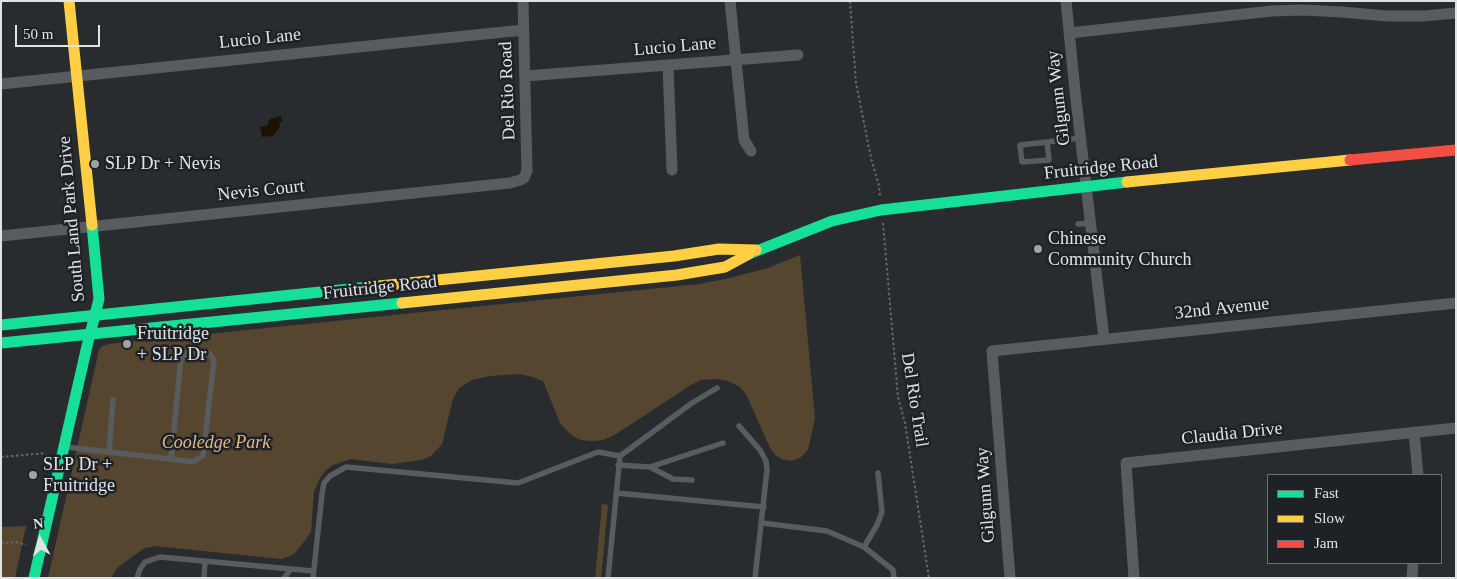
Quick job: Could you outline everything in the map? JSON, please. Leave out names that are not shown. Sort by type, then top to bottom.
[{"type":"main road","name":"South Land Park Drive","points":[[34,578],[99,300],[69,1]]},
{"type":"main road","name":"Fruitridge Road","points":[[1,344],[677,275],[725,267],[757,250],[832,221],[878,210],[1087,186],[1456,150]]},
{"type":"main road","name":"Fruitridge Road","points":[[1,325],[674,256],[719,249],[757,250]]},
{"type":"street","name":"Del Rio Road","points":[[522,1],[527,171],[524,178]]},
{"type":"street","points":[[730,1],[744,140],[751,151]]},
{"type":"street","name":"Gilgunn Way","points":[[1066,1],[1104,339]]},
{"type":"street","points":[[1069,33],[1272,11],[1304,10],[1387,16],[1424,16],[1456,13]]},
{"type":"street","name":"Lucio Lane","points":[[1,84],[523,30]]},
{"type":"street","name":"Lucio Lane","points":[[525,76],[668,66],[798,54]]},
{"type":"street","points":[[668,66],[672,170]]},
{"type":"street","name":"Nevis Court","points":[[1,236],[510,183],[524,178]]},
{"type":"street","name":"32nd Avenue","points":[[992,351],[1456,302]]},
{"type":"street","name":"Gilgunn Way","points":[[992,351],[1010,578]]},
{"type":"street","name":"Claudia Drive","points":[[1134,578],[1126,463],[1456,428]]},
{"type":"street","points":[[1414,432],[1418,474]]},
{"type":"street","points":[[1412,578],[1413,564]]},
{"type":"lane","points":[[1047,142],[1050,160],[1022,162],[1020,145],[1081,138]]},
{"type":"lane","points":[[1078,224],[1091,223]]},
{"type":"lane","points":[[64,447],[193,462],[203,456],[214,360],[208,352],[189,351],[181,358],[172,459]]},
{"type":"lane","points":[[608,578],[620,456],[692,403],[717,388]]},
{"type":"lane","points":[[109,452],[113,400]]},
{"type":"lane","points":[[739,426],[760,450],[766,461],[767,479],[755,578]]},
{"type":"lane","points":[[650,467],[723,443]]},
{"type":"lane","points":[[313,578],[324,483],[330,476],[346,467],[518,483],[598,452],[620,456]]},
{"type":"lane","points":[[618,464],[650,467],[673,479],[692,480]]},
{"type":"lane","points":[[864,547],[882,512],[878,473]]},
{"type":"lane","points":[[616,492],[764,507]]},
{"type":"lane","points":[[762,523],[826,531],[864,547],[893,570],[894,578]]},
{"type":"lane","points":[[137,578],[145,562],[160,556],[313,570]]},
{"type":"lane","points":[[204,578],[205,561]]},
{"type":"lane","points":[[284,578],[290,569]]},
{"type":"path","points":[[850,1],[856,83],[880,196]]},
{"type":"path","name":"Del Rio Trail","points":[[883,225],[898,398],[905,423],[929,578]]},
{"type":"path","points":[[1,457],[46,453]]},
{"type":"path","points":[[1,542],[4,544],[16,542],[26,545]]},
{"type":"green space","name":"Cooledge Park","points":[[800,255],[815,418],[808,450],[800,458],[791,461],[775,455],[770,448],[746,394],[740,387],[728,381],[715,379],[701,380],[616,434],[603,440],[592,441],[576,438],[560,423],[543,381],[519,374],[490,376],[472,380],[459,388],[453,399],[442,444],[431,456],[422,460],[392,464],[350,459],[333,465],[326,470],[314,491],[311,532],[294,554],[288,557],[281,559],[155,546],[145,548],[133,556],[117,568],[111,578],[48,578],[99,350],[102,346],[699,284],[768,268]]},
{"type":"green space","points":[[602,504],[608,505],[601,578],[595,578]]},
{"type":"green space","points":[[26,526],[15,578],[1,578],[1,527]]},
{"type":"shaded area","points":[[281,116],[282,122],[279,122],[280,127],[273,136],[262,137],[260,127],[267,126],[270,119]]},
{"type":"traffic: fast","points":[[749,254],[832,221],[881,210],[1127,182]]},
{"type":"traffic: fast","points":[[34,578],[99,299],[92,225]]},
{"type":"traffic: fast","points":[[1,325],[369,287]]},
{"type":"traffic: fast","points":[[1,343],[402,303]]},
{"type":"traffic: slow","points":[[69,1],[92,225]]},
{"type":"traffic: slow","points":[[1127,182],[1350,160]]},
{"type":"traffic: slow","points":[[369,287],[674,256],[719,249],[756,250]]},
{"type":"traffic: slow","points":[[402,303],[677,275],[725,267],[749,254]]},
{"type":"traffic: jam","points":[[1350,160],[1456,150]]},
{"type":"place","name":"SLP Dr + Nevis","points":[[95,164]]},
{"type":"place","name":"Chinese Community Church","points":[[1038,249]]},
{"type":"place","name":"Fruitridge + SLP Dr","points":[[127,344]]},
{"type":"place","name":"SLP Dr + Fruitridge","points":[[33,475]]}]
